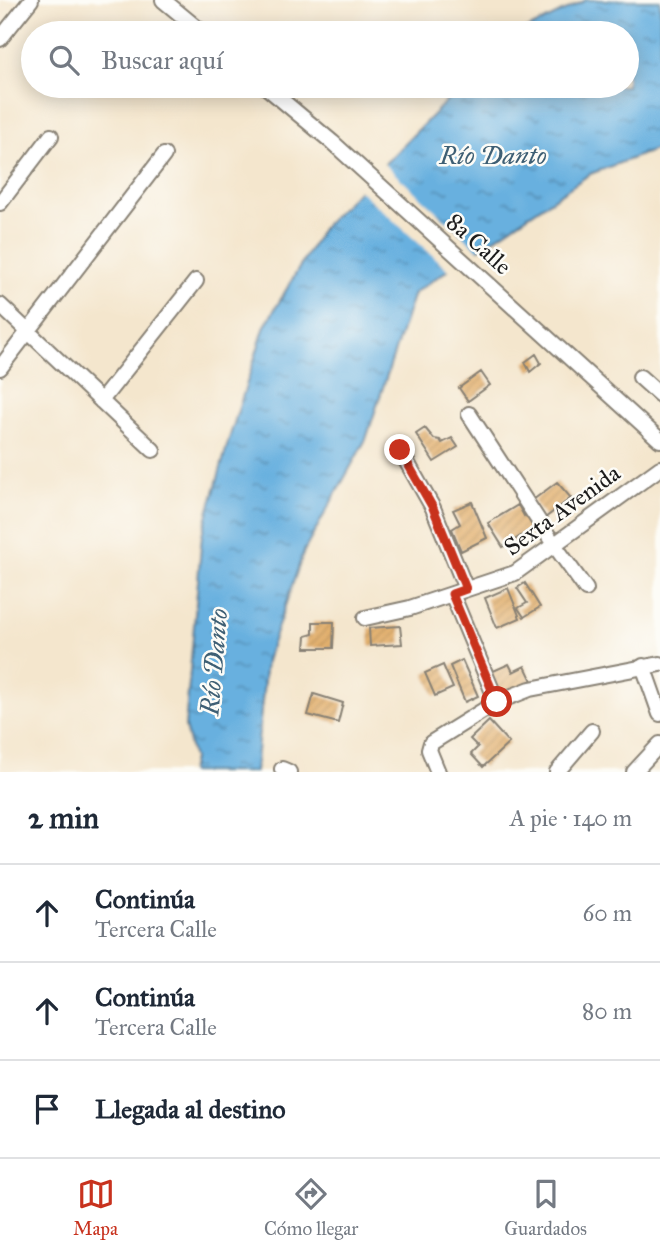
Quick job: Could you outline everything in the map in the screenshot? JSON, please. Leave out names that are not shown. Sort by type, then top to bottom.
[{"type":"street","points":[[0,39],[31,0]]},
{"type":"street","points":[[163,0],[188,21]]},
{"type":"street","name":"8a Calle","points":[[279,98],[332,142],[660,440]]},
{"type":"street","points":[[0,203],[51,136]]},
{"type":"street","points":[[0,368],[164,155]]},
{"type":"street","points":[[101,401],[195,281]]},
{"type":"street","points":[[0,305],[153,450]]},
{"type":"street","points":[[640,377],[660,395]]},
{"type":"street","points":[[469,414],[586,589]]},
{"type":"street","points":[[400,450],[433,508],[497,702]]},
{"type":"street","name":"Sexta Avenida","points":[[365,618],[410,608],[515,573],[660,468]]},
{"type":"street","points":[[438,772],[429,750],[431,743],[497,702],[540,686],[660,664]]},
{"type":"street","points":[[643,666],[660,714]]},
{"type":"street","points":[[557,772],[592,731]]},
{"type":"street","points":[[634,772],[660,744]]},
{"type":"water","name":"Río Danto","points":[[586,0],[660,0],[660,148],[590,174],[414,293],[366,439],[304,551],[266,661],[255,772],[190,772],[193,759],[185,727],[202,535],[265,326],[323,227],[449,98],[639,98],[639,21],[544,21]]},
{"type":"pier","points":[[382,162],[481,252],[451,272],[357,188]]},
{"type":"building","points":[[536,354],[541,363],[530,372],[525,362]]},
{"type":"building","points":[[481,372],[490,385],[468,401],[459,388]]},
{"type":"building","points":[[425,428],[434,439],[442,443],[452,438],[458,447],[434,462],[416,434]]},
{"type":"building","points":[[557,482],[571,498],[545,518],[533,500]]},
{"type":"building","points":[[472,502],[487,538],[461,551],[452,529],[460,524],[453,510]]},
{"type":"building","points":[[518,505],[524,516],[528,513],[535,527],[503,547],[488,523]]},
{"type":"building","points":[[525,583],[540,607],[524,617],[518,608],[527,603],[517,588]]},
{"type":"building","points":[[508,588],[520,618],[497,628],[485,598]]},
{"type":"building","points":[[313,622],[334,622],[333,648],[305,648],[306,636],[313,634]]},
{"type":"building","points":[[400,626],[402,644],[370,646],[369,628]]},
{"type":"building","points":[[462,660],[478,696],[465,702],[450,666]]},
{"type":"building","points":[[509,664],[513,672],[525,666],[534,685],[502,699],[491,672]]},
{"type":"building","points":[[443,665],[453,688],[435,696],[425,673]]},
{"type":"building","points":[[314,694],[343,703],[338,723],[308,715]]},
{"type":"building","points":[[489,721],[509,743],[483,767],[471,754],[478,747],[470,739]]},
{"type":"route","points":[[400,450],[433,508],[466,589],[452,594],[497,702]]}]
